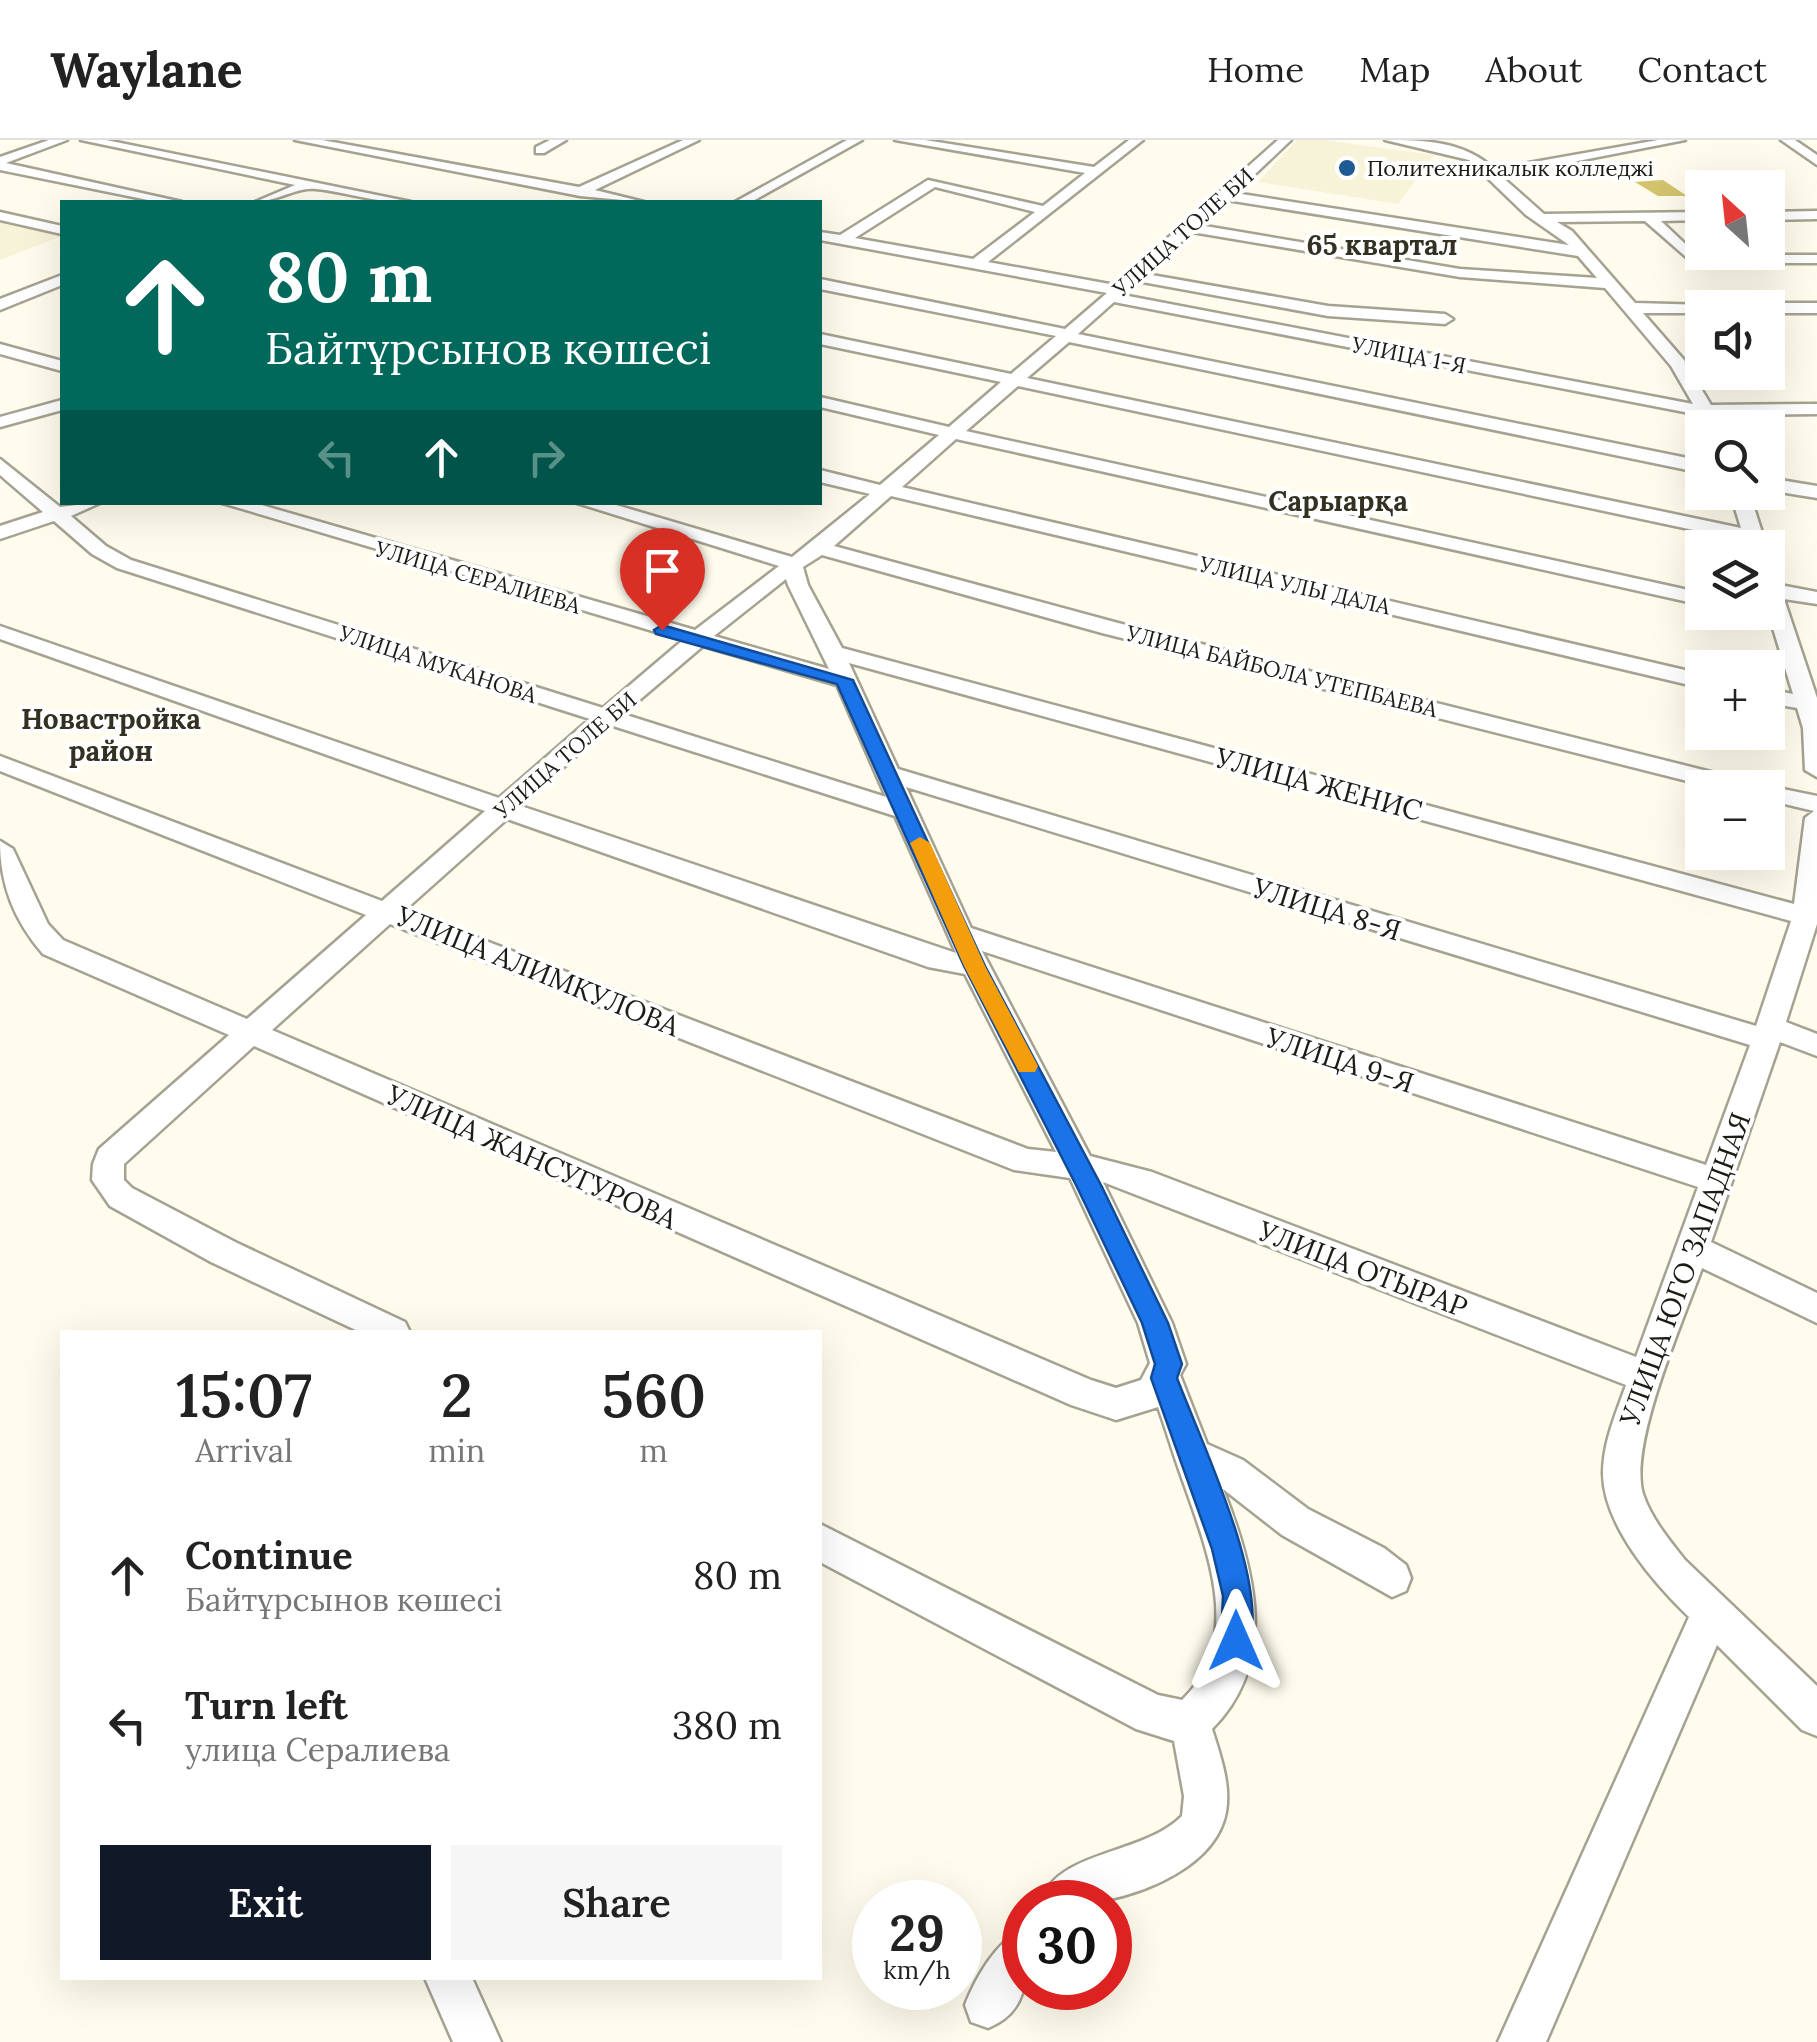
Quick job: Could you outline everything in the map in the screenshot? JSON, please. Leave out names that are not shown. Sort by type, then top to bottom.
[{"type":"street","points":[[0,164],[61,140]]},
{"type":"street","points":[[87,140],[394,200]]},
{"type":"street","points":[[301,140],[626,200]]},
{"type":"street","points":[[265,200],[406,140]]},
{"type":"street","points":[[540,150],[560,140]]},
{"type":"street","points":[[580,192],[693,140]]},
{"type":"street","points":[[746,200],[856,140]]},
{"type":"street","points":[[902,140],[1095,172]]},
{"type":"street","points":[[976,265],[1137,140]]},
{"type":"street","name":"УЛИЦА ТОЛЕ БИ","points":[[389,1330],[223,1252],[121,1198],[108,1186],[110,1158],[253,1035],[502,808],[698,640],[792,563],[819,548],[1114,294],[1285,140]]},
{"type":"street","points":[[1392,140],[1442,143],[1474,157],[1496,174],[1524,206],[1567,234],[1678,364],[1706,410]]},
{"type":"street","points":[[1496,174],[1679,140]]},
{"type":"street","points":[[1786,140],[1817,162]]},
{"type":"street","points":[[0,164],[166,200]]},
{"type":"street","points":[[842,240],[933,184],[1046,211]]},
{"type":"street","points":[[1224,195],[1583,252]]},
{"type":"street","points":[[0,216],[60,230]]},
{"type":"street","points":[[1540,218],[1685,216]]},
{"type":"street","points":[[1785,216],[1817,216]]},
{"type":"street","points":[[1649,217],[1693,260],[1817,258]]},
{"type":"street","points":[[1188,227],[1460,272],[1612,284]]},
{"type":"street","name":"УЛИЦА 1-Я","points":[[822,236],[1685,413]]},
{"type":"street","name":"УЛИЦА 1-Я","points":[[1134,276],[1328,311],[1445,319]]},
{"type":"street","points":[[822,284],[1685,463]]},
{"type":"street","points":[[0,304],[54,289]]},
{"type":"street","points":[[1633,308],[1685,308]]},
{"type":"street","points":[[1785,308],[1817,308]]},
{"type":"street","points":[[822,339],[1701,530]]},
{"type":"street","points":[[0,349],[60,365]]},
{"type":"street","points":[[822,402],[1685,595]]},
{"type":"street","points":[[0,422],[60,405]]},
{"type":"street","name":"УЛИЦА 1-Я","points":[[1785,412],[1817,409]]},
{"type":"street","name":"УЛИЦА МУКАНОВА","points":[[0,466],[99,550],[124,564],[905,810]]},
{"type":"street","name":"УЛИЦА УЛЫ ДАЛА","points":[[822,476],[1685,676]]},
{"type":"street","points":[[1785,487],[1817,492]]},
{"type":"street","points":[[0,533],[85,505]]},
{"type":"street","name":"УЛИЦА СЕРАЛИЕВА","points":[[238,505],[844,680]]},
{"type":"street","points":[[593,505],[792,563],[798,586],[833,652],[974,966],[1079,1166],[1155,1323],[1168,1364],[1164,1378],[1227,1549],[1238,1596],[1236,1641],[1228,1670],[1199,1714],[1189,1721],[1177,1722],[1151,1714],[822,1543]]},
{"type":"street","name":"УЛИЦА БАЙБОЛА УТЕПБАЕВА","points":[[819,548],[1110,628],[1685,773]]},
{"type":"street","points":[[1785,599],[1817,598]]},
{"type":"street","points":[[1782,630],[1816,728],[1817,770]]},
{"type":"street","points":[[0,632],[938,960],[974,966]]},
{"type":"street","name":"УЛИЦА ЖЕНИС","points":[[833,652],[1806,916]]},
{"type":"street","points":[[1785,699],[1806,703]]},
{"type":"street","name":"УЛИЦА АЛИМКУЛОВА","points":[[3,769],[389,912],[1024,1161],[1079,1166]]},
{"type":"street","name":"УЛИЦА 8-Я","points":[[889,774],[1297,901],[1817,1045]]},
{"type":"street","points":[[1785,797],[1817,804]]},
{"type":"street","name":"УЛИЦА ЮГО ЗАПАДНАЯ","points":[[1817,818],[1806,916],[1718,1180],[1626,1435],[1622,1474],[1624,1496],[1652,1549],[1671,1573],[1817,1715]]},
{"type":"street","name":"УЛИЦА ЖАНСУГУРОВА","points":[[0,850],[36,928],[53,947],[1066,1387],[1116,1404],[1140,1400],[1164,1378]]},
{"type":"street","name":"УЛИЦА 9-Я","points":[[963,935],[1570,1136],[1718,1180]]},
{"type":"street","name":"УЛИЦА ОТЫРАР","points":[[1079,1166],[1140,1181],[1646,1377]]},
{"type":"street","points":[[1693,1250],[1817,1310]]},
{"type":"street","points":[[1193,1455],[1230,1472],[1295,1522],[1370,1561],[1392,1578]]},
{"type":"street","points":[[1522,2042],[1712,1610]]},
{"type":"street","points":[[1099,1880],[1151,1863],[1193,1839],[1204,1822],[1205,1770],[1189,1721]]},
{"type":"street","points":[[449,1980],[476,2042]]},
{"type":"street","points":[[988,2005],[1002,1984]]},
{"type":"shaded area","name":"Политехникалык колледжі","points":[[1297,140],[1434,155],[1398,204],[1258,182]]},
{"type":"shaded area","points":[[0,220],[60,235],[60,237],[0,260]]},
{"type":"building","points":[[1663,180],[1685,196],[1658,196],[1635,182]]},
{"type":"slow traffic","points":[[920,843],[974,966],[1027,1066]]},
{"type":"place","name":"Политехникалык колледжі","points":[[1347,168]]},
{"type":"district","name":"65 квартал","points":[[1382,245]]},
{"type":"district","name":"Сарыарқа","points":[[1338,501]]},
{"type":"district","name":"Новастройка район","points":[[111,735]]},
{"type":"route","points":[[662,630],[844,680],[974,966],[1090,1187],[1155,1323],[1168,1364],[1164,1378],[1176,1416],[1227,1549],[1238,1596],[1236,1641]]}]
